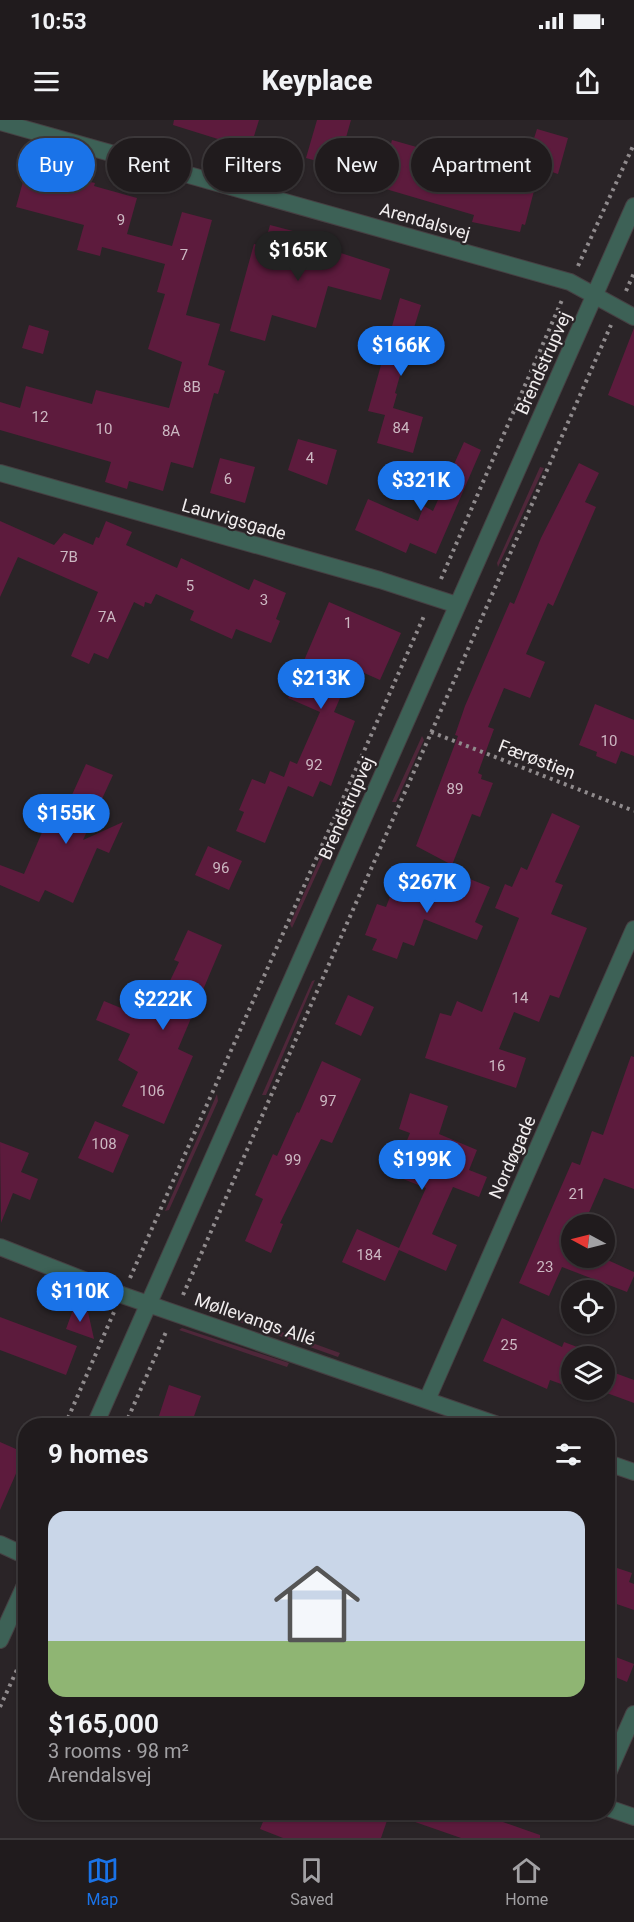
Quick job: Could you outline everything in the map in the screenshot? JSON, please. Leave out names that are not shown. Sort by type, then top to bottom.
[{"type":"street","name":"Arendalsvej","points":[[0,122],[570,282],[618,310],[634,316]]},
{"type":"street","name":"Brendstrupvej","points":[[98,1418],[634,206]]},
{"type":"street","name":"Laurvigsgade","points":[[0,473],[433,596],[457,605]]},
{"type":"street","name":"Nordøgade","points":[[427,1400],[634,929]]},
{"type":"street","name":"Møllevangs Allé","points":[[0,1247],[122,1295],[478,1418]]},
{"type":"street","points":[[615,1465],[634,1472]]},
{"type":"street","points":[[0,1544],[18,1552]]},
{"type":"street","points":[[0,1641],[18,1611]]},
{"type":"street","points":[[615,1757],[634,1714]]},
{"type":"street","points":[[615,1810],[634,1817]]},
{"type":"path","points":[[68,1418],[570,282],[634,144]]},
{"type":"path","points":[[128,1418],[634,273]]},
{"type":"path","name":"Færøstien","points":[[431,732],[634,811]]},
{"type":"path","points":[[0,1707],[18,1668]]},
{"type":"shaded area","points":[[557,321],[559,327],[520,411],[518,410]]},
{"type":"shaded area","points":[[540,467],[544,468],[498,567],[497,563]]},
{"type":"shaded area","points":[[422,736],[424,740],[396,802],[392,802]]},
{"type":"shaded area","points":[[339,817],[341,820],[292,928],[290,924]]},
{"type":"shaded area","points":[[315,980],[266,1095],[262,1095],[312,981]]},
{"type":"shaded area","points":[[217,1094],[218,1101],[169,1210],[165,1211]]},
{"type":"shaded area","points":[[193,1300],[340,1353],[338,1357],[195,1306]]},
{"type":"shaded area","points":[[182,1328],[289,1363],[287,1367],[179,1330]]},
{"type":"building","points":[[174,120],[259,120],[253,138],[215,138],[173,125]]},
{"type":"building","points":[[317,120],[351,120],[346,138],[315,138],[315,160],[306,158]]},
{"type":"building","points":[[537,129],[568,138],[558,174],[552,172],[552,138],[534,138]]},
{"type":"building","points":[[399,142],[411,145],[411,192],[534,192],[525,225],[522,224],[520,232],[472,222],[474,215],[396,192],[399,192]]},
{"type":"building","points":[[95,186],[107,190],[107,192],[137,198],[127,234],[172,246],[182,212],[212,220],[186,315],[220,324],[208,365],[225,371],[218,394],[214,393],[193,468],[171,462],[163,491],[129,481],[127,489],[105,482],[111,462],[0,430],[0,402],[20,408],[26,386],[92,404],[96,390],[169,408],[182,362],[148,349],[165,294],[157,292],[165,264],[102,247],[100,256],[77,250],[84,225],[16,207],[20,192],[95,192]]},
{"type":"building","points":[[270,225],[312,236],[310,243],[390,269],[381,300],[328,286],[316,328],[272,315],[265,341],[230,331],[254,244],[264,247]]},
{"type":"building","points":[[400,298],[421,305],[413,331],[443,340],[436,363],[406,354],[395,393],[397,394],[393,408],[423,417],[413,453],[377,443],[385,415],[368,411]]},
{"type":"building","points":[[29,325],[49,331],[43,354],[22,348]]},
{"type":"building","points":[[634,328],[634,406],[608,395]]},
{"type":"building","points":[[298,439],[337,450],[327,485],[288,470]]},
{"type":"building","points":[[464,442],[481,450],[436,554],[410,543],[406,553],[355,530],[368,499],[418,521],[424,506],[433,511]]},
{"type":"building","points":[[220,458],[255,467],[245,503],[210,493]]},
{"type":"building","points":[[579,463],[599,473],[585,502],[596,507],[553,606],[548,603],[526,654],[545,662],[530,698],[504,688],[488,727],[494,729],[478,773],[482,775],[481,779],[493,783],[480,817],[472,814],[452,865],[416,846],[458,736],[455,735],[465,706],[510,602],[514,604],[541,538]]},
{"type":"building","points":[[0,521],[54,545],[64,533],[93,545],[96,537],[99,538],[106,521],[132,532],[126,545],[177,568],[181,558],[249,590],[254,579],[286,593],[276,619],[280,621],[271,643],[236,629],[232,639],[190,620],[194,611],[156,594],[151,604],[145,602],[144,607],[134,602],[108,659],[94,653],[89,664],[71,656],[98,592],[18,557],[0,597]]},
{"type":"building","points":[[329,602],[401,633],[380,680],[353,668],[334,712],[355,721],[331,786],[320,781],[313,797],[288,786],[265,843],[236,831],[244,812],[239,810],[252,779],[265,784],[270,771],[284,777],[290,761],[297,764],[320,712],[288,698]]},
{"type":"building","points":[[595,704],[634,720],[634,756],[621,751],[616,764],[596,756],[597,752],[579,745]]},
{"type":"building","points":[[86,764],[113,775],[83,840],[123,822],[109,853],[97,848],[73,903],[45,890],[39,902],[0,885],[0,865],[24,874],[50,814],[61,819]]},
{"type":"building","points":[[552,813],[580,826],[555,882],[563,885],[551,914],[587,928],[559,998],[550,995],[539,1022],[514,1012],[499,1049],[526,1058],[516,1088],[425,1058],[440,1013],[451,1016],[457,1001],[482,1012],[519,918],[495,908],[505,884],[512,887],[521,867],[527,870]]},
{"type":"building","points":[[208,846],[242,861],[229,890],[195,875]]},
{"type":"building","points":[[447,870],[490,887],[475,922],[483,926],[477,940],[424,919],[414,946],[403,942],[397,959],[372,950],[377,939],[365,935],[377,904],[386,907],[395,884],[434,903]]},
{"type":"building","points":[[188,930],[222,945],[178,1049],[193,1056],[164,1124],[122,1106],[138,1072],[118,1060],[130,1034],[96,1020],[104,1001],[145,1018],[151,1005],[157,1008],[179,962],[174,960]]},
{"type":"building","points":[[348,995],[374,1007],[361,1036],[335,1024]]},
{"type":"building","points":[[631,1056],[634,1057],[634,1189],[604,1178],[588,1214],[561,1214],[562,1268],[549,1296],[519,1283],[572,1162],[580,1165],[592,1131],[603,1135]]},
{"type":"building","points":[[322,1061],[361,1079],[332,1143],[321,1139],[280,1223],[283,1224],[271,1253],[245,1241],[263,1199],[255,1195],[273,1154],[277,1156],[297,1112],[299,1113]]},
{"type":"building","points":[[410,1093],[448,1106],[439,1134],[477,1150],[469,1170],[487,1177],[479,1197],[453,1187],[432,1234],[457,1245],[446,1271],[399,1250],[385,1281],[342,1262],[357,1229],[399,1248],[426,1188],[393,1175],[410,1133],[399,1129]]},
{"type":"building","points":[[95,1121],[129,1135],[113,1173],[78,1158]]},
{"type":"building","points":[[0,1142],[29,1153],[21,1172],[38,1179],[30,1200],[13,1193],[1,1223]]},
{"type":"building","points":[[615,1263],[634,1272],[627,1292],[615,1287],[615,1280],[596,1280],[565,1268],[615,1268]]},
{"type":"building","points":[[74,1307],[88,1312],[94,1339],[66,1329]]},
{"type":"building","points":[[0,1317],[77,1346],[66,1375],[0,1350]]},
{"type":"building","points":[[502,1318],[561,1347],[561,1384],[550,1380],[547,1389],[483,1361]]},
{"type":"building","points":[[564,1342],[575,1346],[562,1346]]},
{"type":"building","points":[[615,1373],[634,1380],[634,1403],[615,1396]]},
{"type":"building","points":[[169,1385],[201,1396],[193,1418],[158,1418]]},
{"type":"building","points":[[0,1442],[18,1450],[18,1469],[0,1510]]},
{"type":"building","points":[[615,1567],[632,1573],[629,1582],[634,1584],[634,1610],[615,1603]]},
{"type":"building","points":[[615,1657],[634,1664],[627,1682],[615,1677]]},
{"type":"building","points":[[264,1820],[387,1820],[381,1838],[283,1838],[260,1829]]},
{"type":"building","points":[[409,1820],[498,1820],[540,1835],[540,1838],[461,1838]]}]
